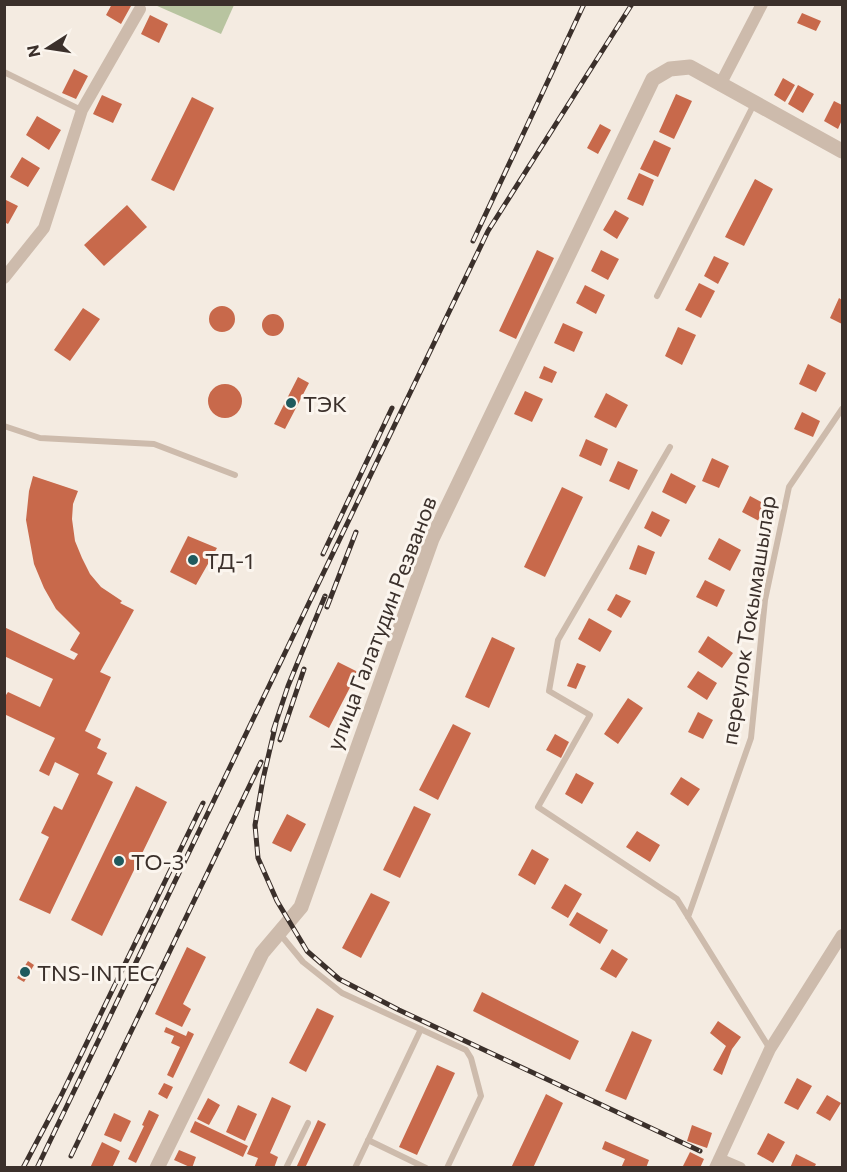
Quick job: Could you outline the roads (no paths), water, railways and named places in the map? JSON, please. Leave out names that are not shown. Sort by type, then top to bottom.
[{"type":"street","points":[[720,85],[762,4]]},
{"type":"street","points":[[4,278],[44,228],[82,110],[140,9]]},
{"type":"street","name":"улица Галатудин Резванов","points":[[157,1167],[262,953],[301,907],[432,539],[653,79],[670,69],[690,68],[843,151]]},
{"type":"street","points":[[740,1167],[717,1163],[770,1049],[843,935]]},
{"type":"lane","points":[[4,72],[82,110]]},
{"type":"lane","points":[[657,296],[755,104]]},
{"type":"lane","name":"переулок Токымашылар","points":[[688,917],[751,738],[765,600],[789,487],[843,409]]},
{"type":"lane","points":[[4,426],[40,438],[154,444],[235,476]]},
{"type":"lane","points":[[670,447],[558,640],[549,691],[590,715],[538,807],[677,899],[770,1049]]},
{"type":"lane","points":[[279,933],[303,962],[342,993],[466,1050],[471,1058],[481,1096],[447,1167]]},
{"type":"lane","points":[[355,1167],[421,1029]]},
{"type":"lane","points":[[286,1167],[308,1123]]},
{"type":"lane","points":[[368,1140],[426,1167]]},
{"type":"railway","points":[[473,241],[584,4]]},
{"type":"railway","points":[[37,1168],[488,231],[632,4]]},
{"type":"railway","points":[[323,554],[392,408]]},
{"type":"railway","points":[[327,607],[356,532]]},
{"type":"railway","points":[[273,731],[288,686],[325,596]]},
{"type":"railway","points":[[280,740],[304,669]]},
{"type":"railway","points":[[276,723],[255,825],[258,858],[277,901],[307,951],[339,979],[399,1010],[700,1151]]},
{"type":"railway","points":[[71,1156],[261,762]]},
{"type":"railway","points":[[23,1168],[61,1096],[203,803]]},
{"type":"place","name":"ТЭК","points":[[291,403]]},
{"type":"place","name":"ТД-1","points":[[193,560]]},
{"type":"place","name":"ТО-3","points":[[119,861]]},
{"type":"place","name":"TNS-INTEC","points":[[25,972]]}]
